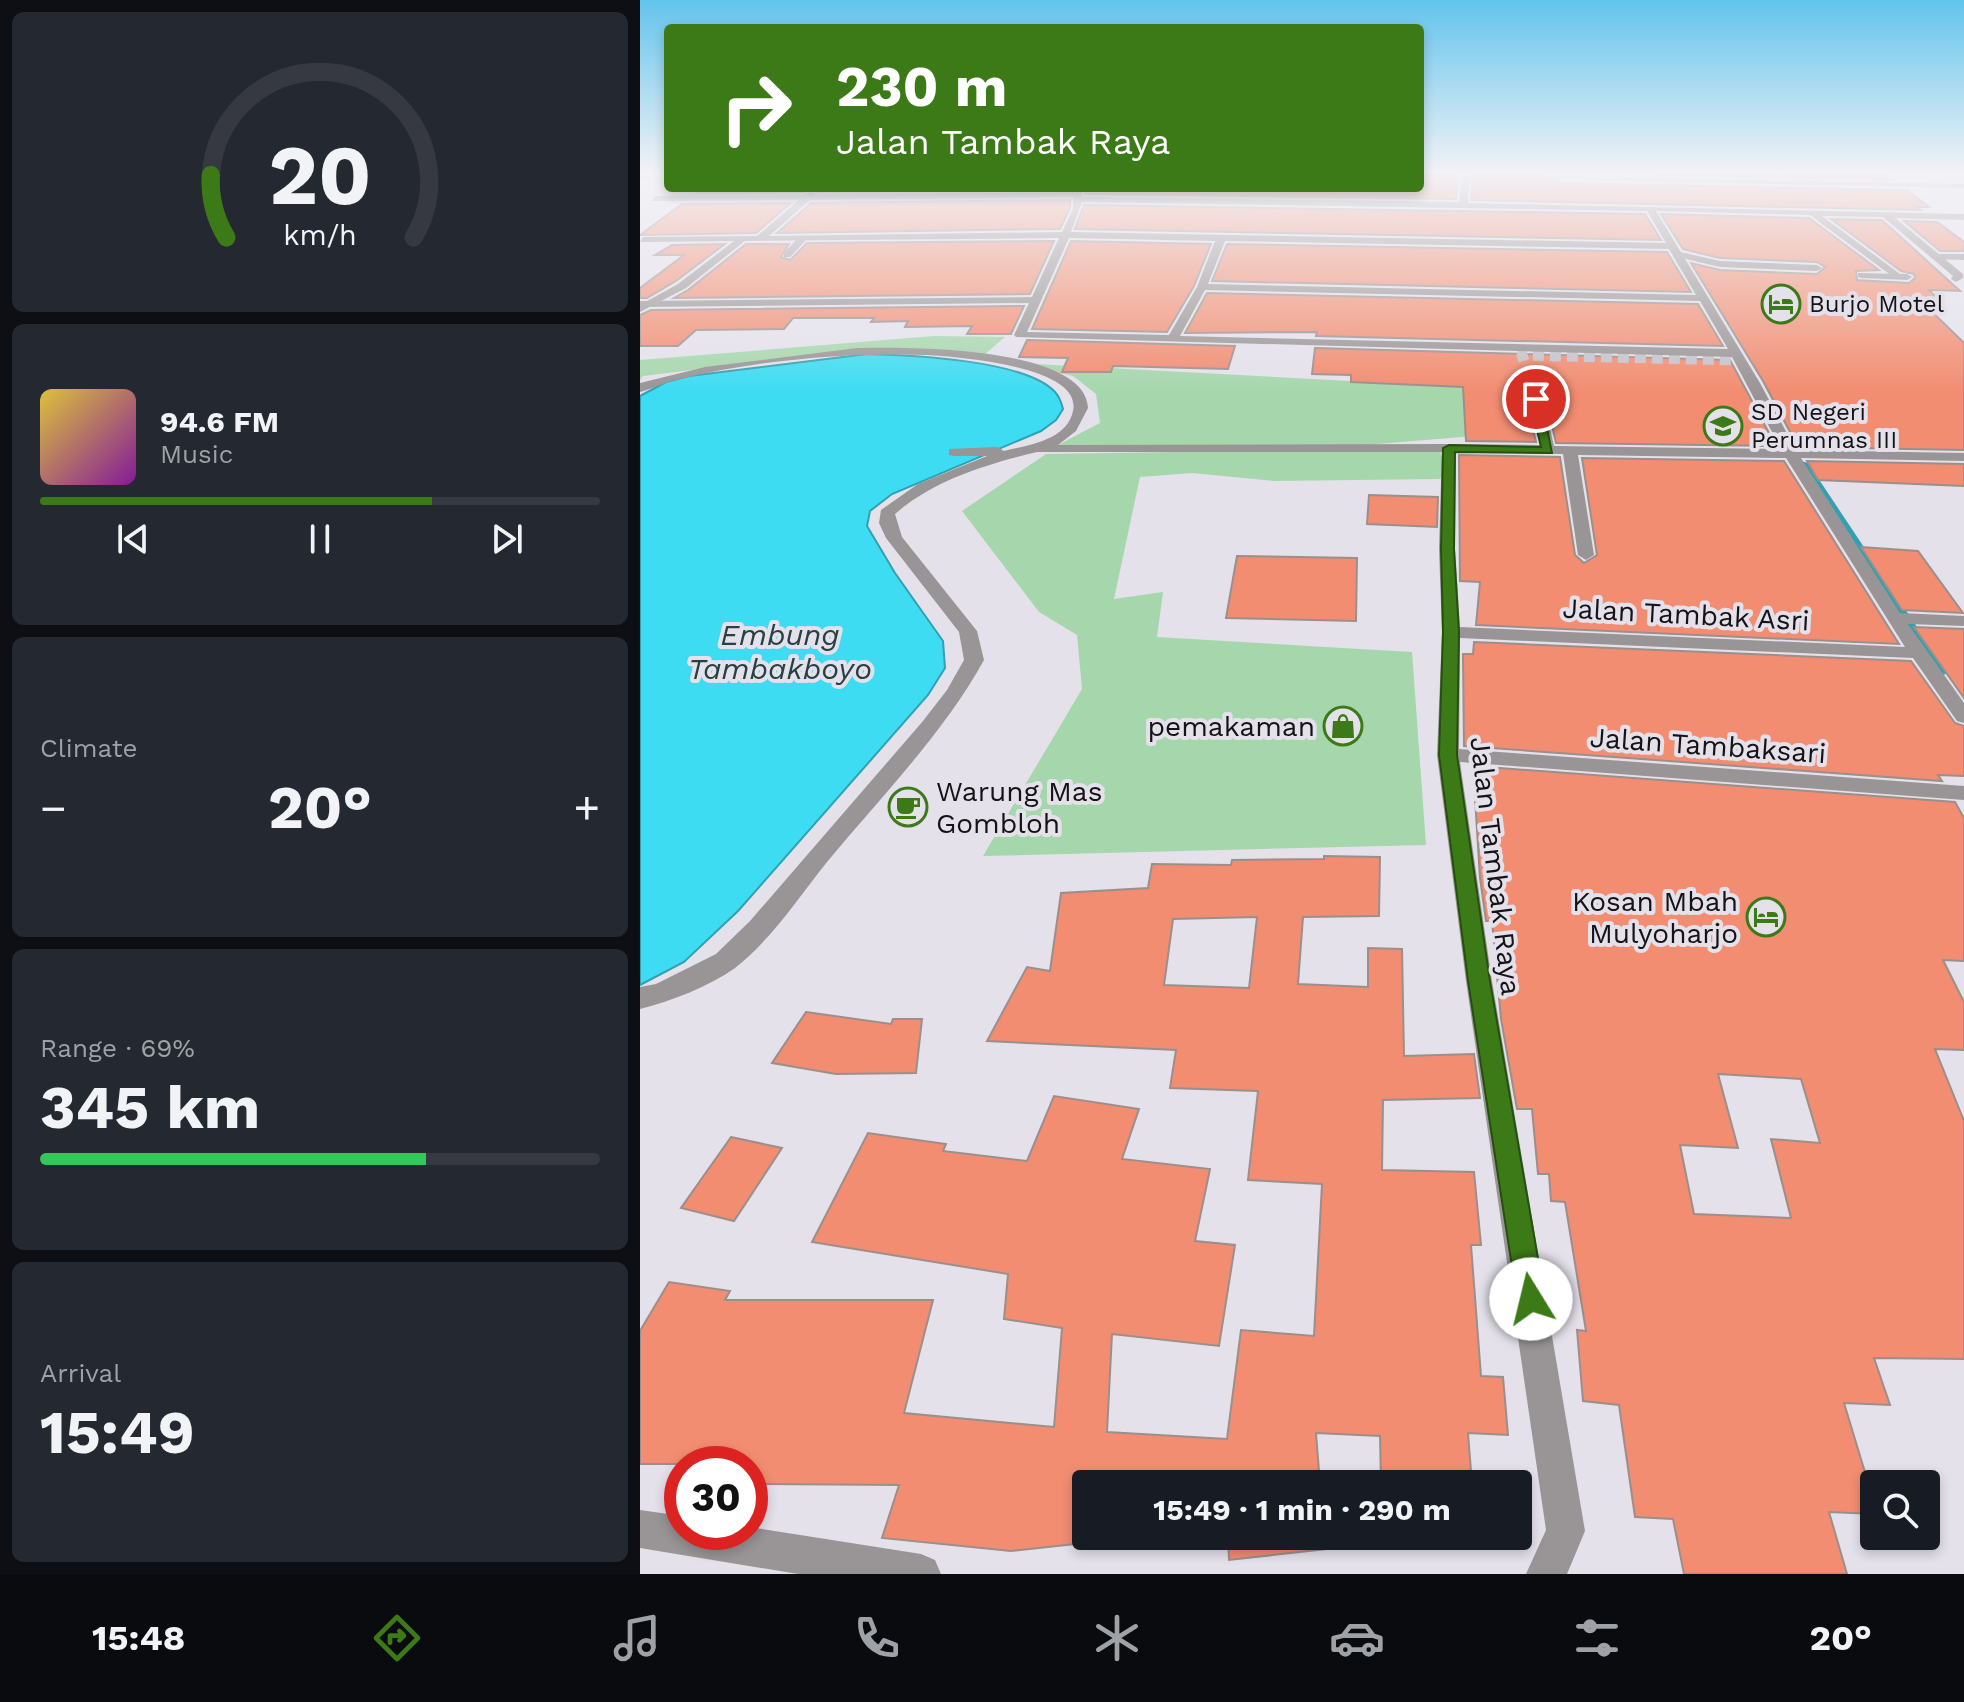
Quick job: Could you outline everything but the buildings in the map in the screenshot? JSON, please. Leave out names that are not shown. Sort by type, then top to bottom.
[{"type":"street","points":[[642,306],[682,286],[734,245]]},
{"type":"street","points":[[787,255],[796,245]]},
{"type":"street","points":[[1061,245],[1020,335],[1735,353]]},
{"type":"street","points":[[1172,340],[1202,287],[1218,245]]},
{"type":"street","points":[[1546,245],[1673,250],[1720,264],[1817,268]]},
{"type":"street","points":[[1671,245],[1791,454],[1894,618],[1964,717]]},
{"type":"street","points":[[1858,245],[1901,276],[1862,275]]},
{"type":"street","points":[[1920,245],[1959,276],[1956,279]]},
{"type":"street","points":[[1932,256],[1964,257]]},
{"type":"street","points":[[1202,287],[1701,298]]},
{"type":"street","points":[[642,306],[1034,300]]},
{"type":"street","points":[[640,388],[686,373],[826,353],[917,350],[990,358],[1061,377],[1081,396],[1079,416],[1068,432],[1036,449]]},
{"type":"street","points":[[1536,399],[1559,451],[1586,555]]},
{"type":"street","points":[[954,452],[1449,448],[1964,457]]},
{"type":"street","name":"Jalan Tambak Raya","points":[[1449,448],[1447,549],[1451,632],[1448,755],[1477,970],[1566,1531],[1546,1574]]},
{"type":"street","points":[[640,998],[662,993],[725,961],[769,916],[956,692],[974,660],[968,631],[894,538],[887,523],[887,513],[925,488],[1016,451]]},
{"type":"street","points":[[1894,618],[1964,621]]},
{"type":"street","name":"Jalan Tambak Asri","points":[[1451,632],[1919,653]]},
{"type":"street","name":"Jalan Tambaksari","points":[[1448,755],[1964,793]]},
{"type":"street","points":[[640,1529],[921,1574]]},
{"type":"green space","points":[[934,336],[1005,337],[984,355],[899,353],[814,357],[643,376],[640,380],[640,360]]},
{"type":"green space","points":[[1016,363],[1463,387],[1473,436],[1366,445],[1054,447],[1100,423],[1096,394],[1073,376]]},
{"type":"green space","points":[[1440,450],[1445,472],[1440,479],[1274,481],[1192,473],[1140,477],[1114,599],[1163,592],[1157,637],[1412,652],[1426,845],[983,856],[1082,689],[1077,635],[1039,612],[962,511],[1046,454]]},
{"type":"water","name":"Embung Tambakboyo","points":[[867,354],[966,361],[1019,373],[1040,381],[1055,392],[1063,409],[1056,420],[1041,431],[892,494],[870,511],[867,526],[895,573],[943,641],[945,668],[928,695],[738,911],[684,962],[640,985],[640,396],[666,382],[689,376]]},
{"type":"waterway","points":[[1804,463],[1942,672]]},
{"type":"tunnel","points":[[1529,377],[1522,355],[1740,360]]},
{"type":"tunnel","points":[[1528,375],[1536,399]]},
{"type":"place","name":"Burjo Motel","points":[[1781,304]]},
{"type":"place","name":"SD Negeri Perumnas III","points":[[1723,426]]},
{"type":"place","name":"pemakaman","points":[[1343,726]]},
{"type":"place","name":"Warung Mas Gombloh","points":[[908,807]]},
{"type":"place","name":"Kosan Mbah Mulyoharjo","points":[[1766,917]]},
{"type":"route","points":[[1531,1299],[1479,981],[1448,755],[1451,632],[1447,549],[1449,448],[1548,451],[1536,399]]}]
